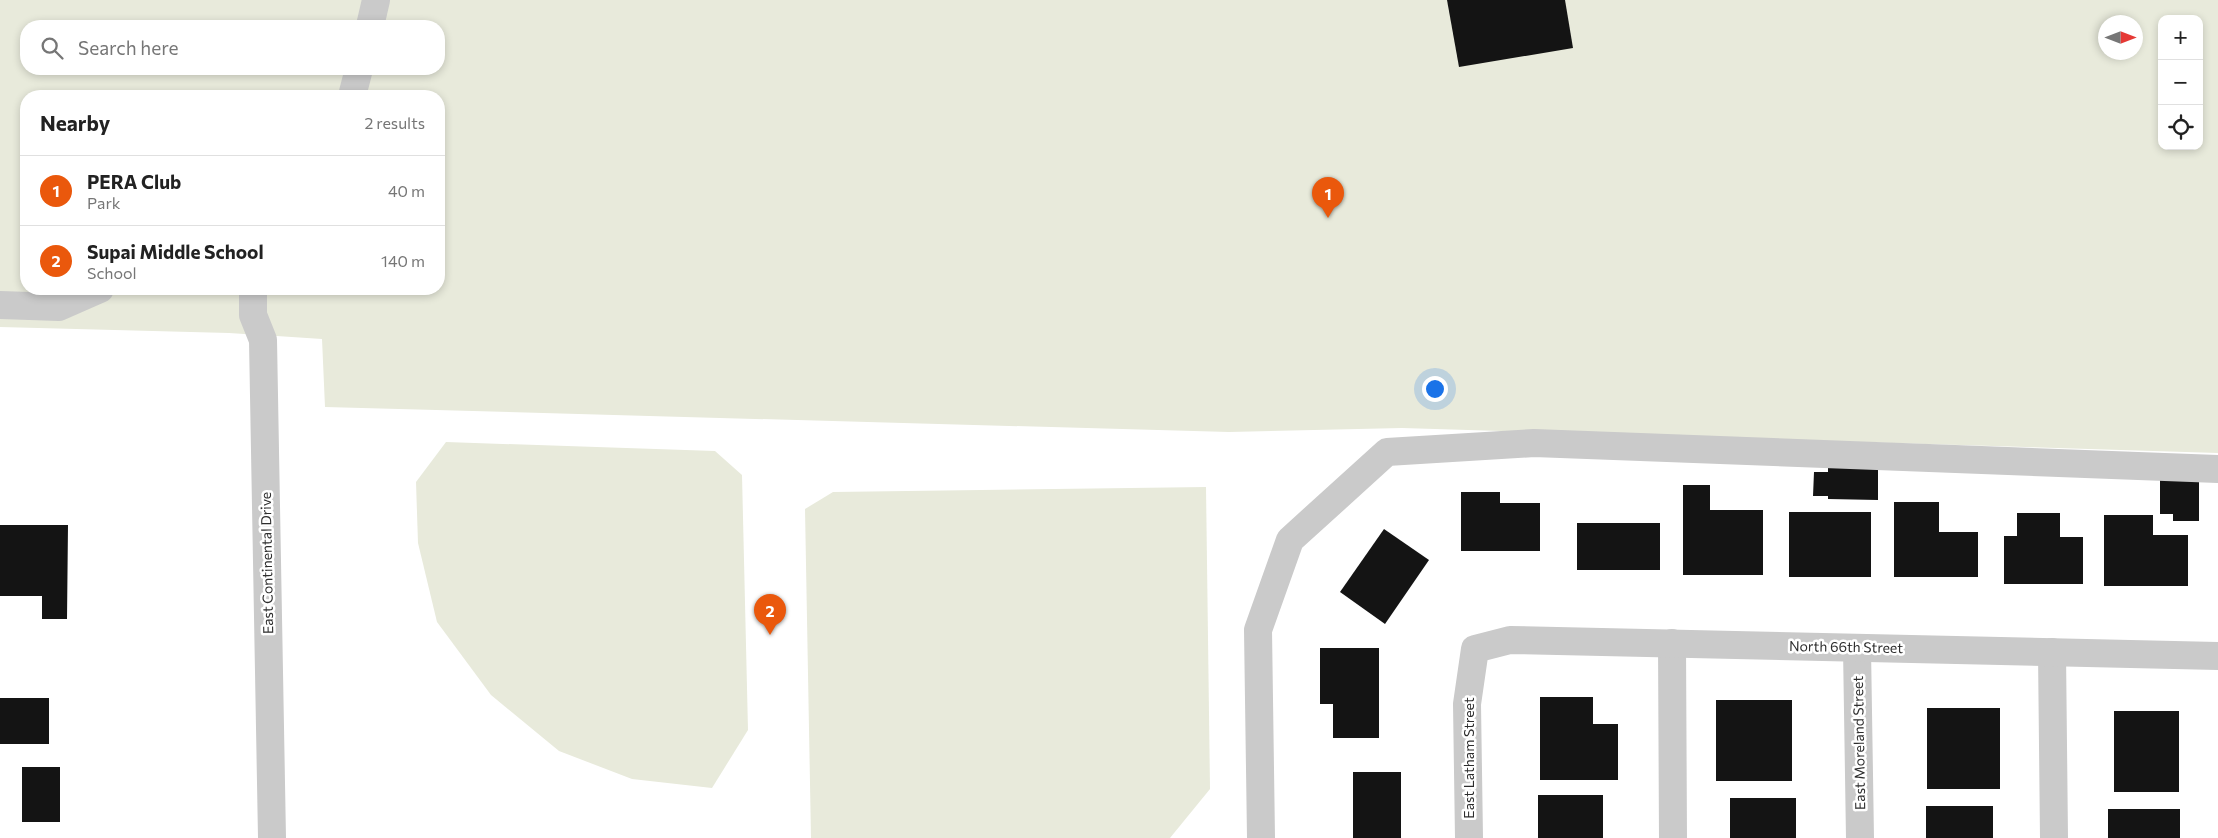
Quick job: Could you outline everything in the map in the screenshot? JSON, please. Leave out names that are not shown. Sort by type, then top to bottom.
[{"type":"street","points":[[371,20],[376,0]]},
{"type":"street","points":[[354,90],[357,75]]},
{"type":"street","points":[[0,305],[59,307],[86,295]]},
{"type":"street","name":"East Continental Drive","points":[[253,302],[263,340],[272,838]]},
{"type":"street","points":[[1261,838],[1258,630],[1290,540],[1387,452],[1534,443],[2218,469]]},
{"type":"street","name":"North 66th Street","points":[[1475,649],[1510,640],[2218,656]]},
{"type":"street","points":[[1672,643],[1673,838]]},
{"type":"street","name":"East Moreland Street","points":[[1857,648],[1860,838]]},
{"type":"street","name":"East Latham Street","points":[[1469,838],[1467,704],[1475,649]]},
{"type":"street","points":[[2052,652],[2054,838]]},
{"type":"shaded area","points":[[0,0],[2218,0],[2218,453],[1402,428],[1229,432],[325,407],[322,339],[229,333],[0,327]]},
{"type":"shaded area","points":[[446,442],[715,451],[742,475],[748,730],[712,788],[632,779],[559,751],[491,695],[437,622],[418,543],[416,482]]},
{"type":"shaded area","points":[[1206,487],[1210,789],[1170,838],[811,838],[805,509],[833,492]]},
{"type":"building","points":[[1447,0],[1565,0],[1573,48],[1459,67]]},
{"type":"building","points":[[1828,468],[1878,468],[1878,500],[1828,499],[1828,496],[1813,496],[1814,472],[1828,472]]},
{"type":"building","points":[[2160,480],[2199,480],[2199,521],[2173,521],[2173,514],[2160,514]]},
{"type":"building","points":[[1683,485],[1710,485],[1710,510],[1763,510],[1763,575],[1683,575]]},
{"type":"building","points":[[1461,492],[1500,492],[1500,503],[1540,503],[1540,551],[1461,551]]},
{"type":"building","points":[[1894,502],[1939,502],[1939,532],[1978,532],[1978,577],[1894,577]]},
{"type":"building","points":[[1789,512],[1871,512],[1871,577],[1789,577]]},
{"type":"building","points":[[2017,513],[2060,513],[2060,537],[2083,537],[2083,584],[2004,584],[2004,536],[2017,536]]},
{"type":"building","points":[[2104,515],[2153,515],[2153,535],[2188,535],[2188,586],[2104,586]]},
{"type":"building","points":[[1577,523],[1660,523],[1660,570],[1577,570]]},
{"type":"building","points":[[0,525],[68,525],[67,619],[42,619],[42,596],[0,596]]},
{"type":"building","points":[[1384,529],[1429,560],[1385,624],[1340,592]]},
{"type":"building","points":[[1320,648],[1379,648],[1379,738],[1333,738],[1333,704],[1320,704]]},
{"type":"building","points":[[1540,697],[1593,697],[1593,724],[1618,724],[1618,780],[1540,780]]},
{"type":"building","points":[[0,698],[49,698],[49,744],[0,744]]},
{"type":"building","points":[[1716,700],[1792,700],[1792,781],[1716,781]]},
{"type":"building","points":[[1927,708],[2000,708],[2000,789],[1927,789]]},
{"type":"building","points":[[2114,711],[2179,711],[2179,792],[2114,792]]},
{"type":"building","points":[[22,767],[60,767],[60,822],[22,822]]},
{"type":"building","points":[[1353,772],[1401,772],[1401,838],[1353,838]]},
{"type":"building","points":[[1538,795],[1603,795],[1603,838],[1538,838]]},
{"type":"building","points":[[1730,798],[1796,798],[1796,838],[1730,838]]},
{"type":"building","points":[[1926,806],[1993,806],[1993,838],[1926,838]]},
{"type":"building","points":[[2108,809],[2180,809],[2180,838],[2108,838]]},
{"type":"place","name":"PERA Club","points":[[1328,218]]},
{"type":"place","name":"Supai Middle School","points":[[770,635]]}]
